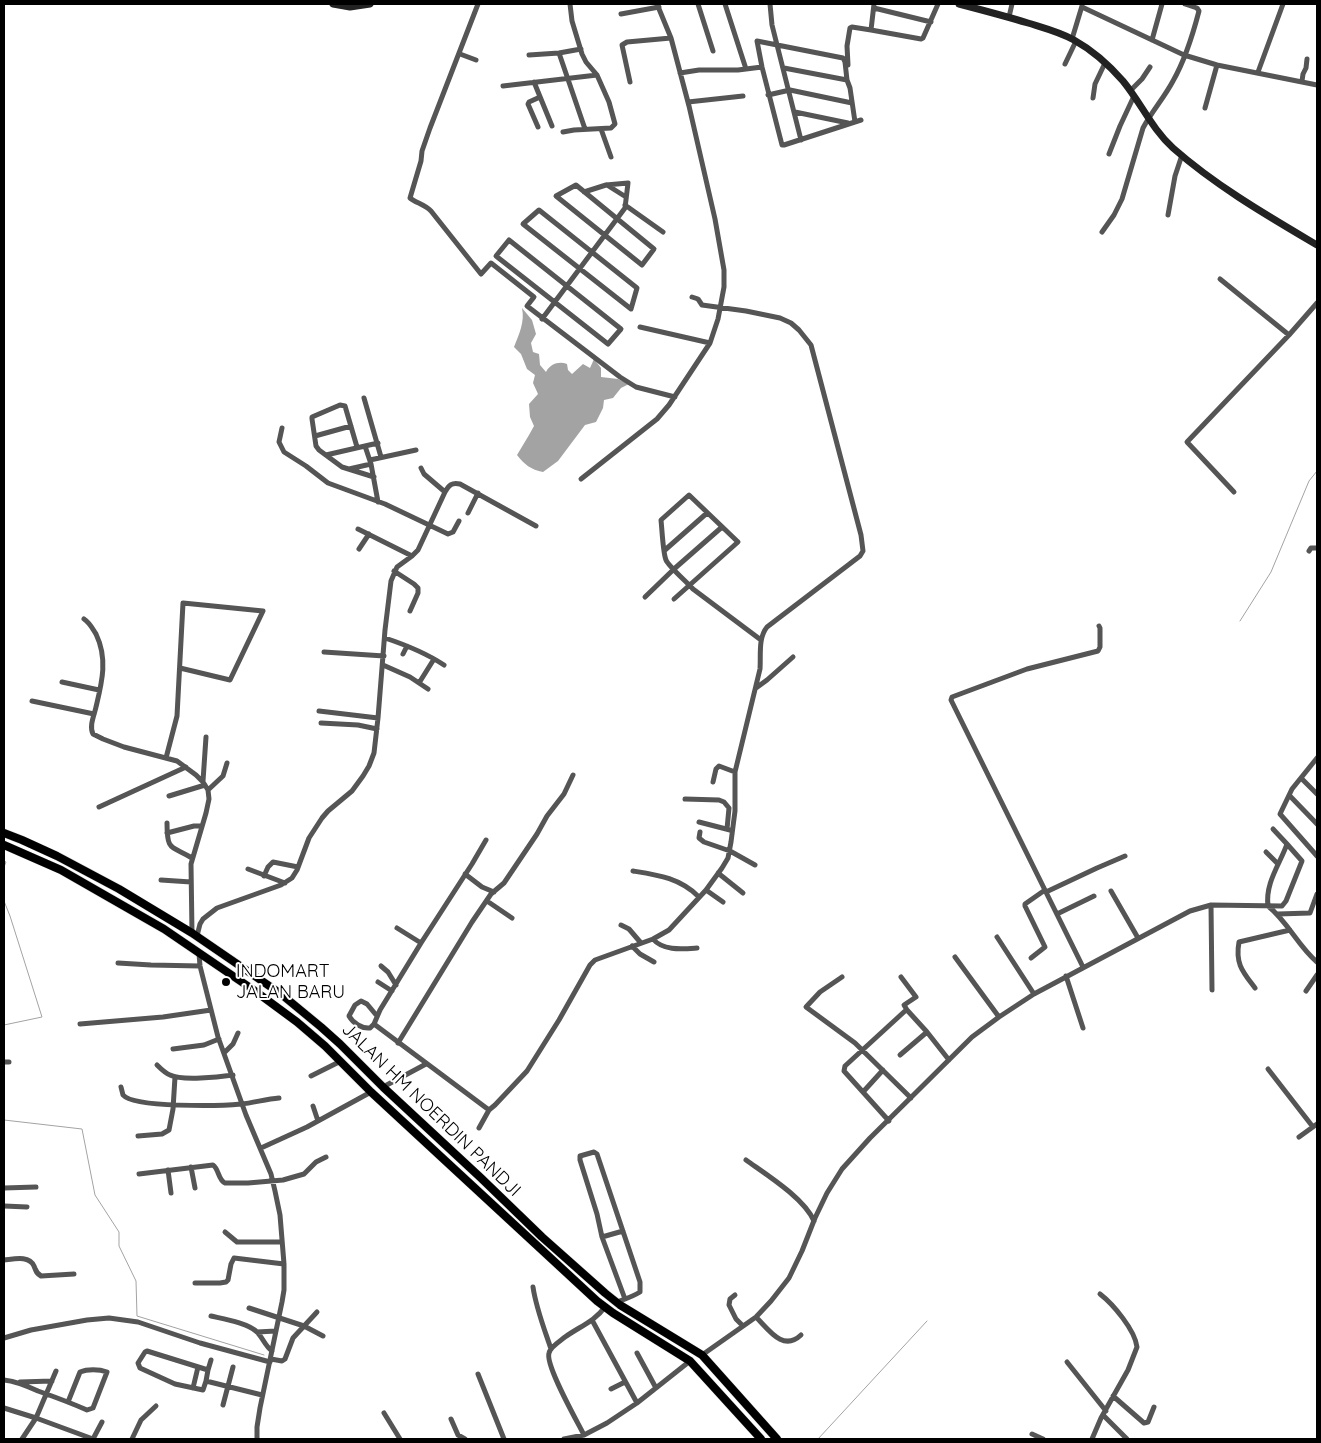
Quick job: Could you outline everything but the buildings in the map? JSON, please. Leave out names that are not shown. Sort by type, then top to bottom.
[{"type":"main road","points":[[333,4],[350,7],[370,4]]},
{"type":"main road","points":[[959,4],[1052,30],[1074,40],[1089,50],[1119,77],[1132,93],[1148,119],[1182,155],[1238,196],[1317,246]]},
{"type":"main road","name":"JALAN HM NOERDIN PANDJI","points":[[4,833],[57,856],[119,889],[195,935],[281,994],[340,1044],[542,1238],[621,1301],[702,1355],[777,1439]]},
{"type":"main road","name":"JALAN HM NOERDIN PANDJI","points":[[4,845],[61,870],[164,929],[297,1022],[325,1046],[334,1064],[371,1092],[548,1256],[606,1307],[690,1361],[761,1439]]},
{"type":"main road","points":[[164,929],[170,919]]},
{"type":"street","points":[[478,4],[430,128],[410,198],[431,211],[482,274],[491,263],[534,297],[527,306],[626,381],[636,386],[675,397]]},
{"type":"street","points":[[563,132],[614,127],[615,121],[597,75],[586,62],[581,49],[572,21],[570,4]]},
{"type":"street","points":[[698,4],[713,51]]},
{"type":"street","points":[[725,4],[746,70]]},
{"type":"street","points":[[770,4],[771,19],[801,140]]},
{"type":"street","points":[[848,65],[847,46],[850,28],[871,30],[921,40],[938,4]]},
{"type":"street","points":[[1009,17],[1012,4]]},
{"type":"street","points":[[1152,40],[1162,4]]},
{"type":"street","points":[[1102,232],[1114,216],[1122,199],[1134,156],[1148,119],[1174,80],[1184,55],[1199,11],[1185,4]]},
{"type":"street","points":[[1258,72],[1283,4]]},
{"type":"street","points":[[1065,64],[1074,40],[1082,5],[1184,55],[1217,65],[1317,84]]},
{"type":"street","points":[[581,479],[657,419],[675,397],[710,343],[718,319],[725,281],[715,219],[671,38],[658,6],[621,14]]},
{"type":"street","points":[[871,30],[874,6],[931,22]]},
{"type":"street","points":[[630,82],[622,45],[627,42],[671,38]]},
{"type":"street","points":[[757,41],[843,58],[850,86],[855,122],[784,146],[781,144],[768,95],[757,41]]},
{"type":"street","points":[[530,55],[581,49]]},
{"type":"street","points":[[559,52],[585,129]]},
{"type":"street","points":[[460,54],[476,60]]},
{"type":"street","points":[[1302,81],[1307,59]]},
{"type":"street","points":[[1093,98],[1095,84],[1105,64]]},
{"type":"street","points":[[1205,108],[1217,65]]},
{"type":"street","points":[[680,73],[700,70],[746,70],[762,67]]},
{"type":"street","points":[[1109,154],[1132,93],[1150,67]]},
{"type":"street","points":[[784,68],[847,80]]},
{"type":"street","points":[[503,86],[597,75]]},
{"type":"street","points":[[534,82],[552,126]]},
{"type":"street","points":[[768,95],[790,90],[852,103]]},
{"type":"street","points":[[688,102],[743,96]]},
{"type":"street","points":[[538,127],[528,104],[540,97]]},
{"type":"street","points":[[795,112],[855,122]]},
{"type":"street","points":[[601,129],[611,157]]},
{"type":"street","points":[[1168,215],[1173,184],[1182,155]]},
{"type":"street","points":[[542,319],[625,208],[628,183],[606,185],[584,192]]},
{"type":"street","points":[[576,185],[584,192],[654,249],[642,265],[556,196],[576,185]]},
{"type":"street","points":[[606,185],[626,197]]},
{"type":"street","points":[[625,205],[664,232]]},
{"type":"street","points":[[539,210],[592,252],[637,288],[631,309],[523,224],[539,210]]},
{"type":"street","points":[[509,240],[567,285],[621,329],[608,344],[496,256],[509,240]]},
{"type":"street","points":[[1220,279],[1290,335]]},
{"type":"street","points":[[692,297],[698,299],[702,305],[780,318],[799,330],[811,345],[863,547],[863,552],[860,556],[764,631],[761,640],[760,669],[735,772],[735,811],[730,830]]},
{"type":"street","points":[[1234,492],[1187,442],[1290,335],[1317,303]]},
{"type":"street","points":[[640,327],[710,343]]},
{"type":"street","points":[[364,398],[382,457]]},
{"type":"street","points":[[357,447],[346,408],[342,405],[312,417],[317,448],[338,465],[374,477]]},
{"type":"street","points":[[315,436],[351,426]]},
{"type":"street","points":[[282,428],[279,442],[286,454],[328,483],[430,524],[446,533],[451,534],[459,521]]},
{"type":"street","points":[[326,455],[378,443]]},
{"type":"street","points":[[365,446],[374,477],[378,502]]},
{"type":"street","points":[[349,469],[382,457],[416,450]]},
{"type":"street","points":[[421,468],[424,474],[445,492]]},
{"type":"street","points":[[195,935],[202,919],[217,908],[285,883],[295,875],[309,838],[322,818],[352,792],[369,766],[374,753],[385,630],[390,586],[394,571],[418,550],[449,486],[456,483],[460,484],[536,526]]},
{"type":"street","points":[[468,513],[478,494]]},
{"type":"street","points":[[674,599],[689,585],[738,542],[689,495],[661,520],[666,560],[689,585],[761,640]]},
{"type":"street","points":[[664,550],[707,512]]},
{"type":"street","points":[[645,597],[722,526]]},
{"type":"street","points":[[358,529],[412,556]]},
{"type":"street","points":[[359,549],[369,534]]},
{"type":"street","points":[[1308,551],[1311,548],[1317,548]]},
{"type":"street","points":[[394,571],[418,588],[418,593],[410,611]]},
{"type":"street","points":[[166,758],[177,716],[183,603],[263,611],[230,680],[180,668]]},
{"type":"street","points":[[84,619],[92,627],[98,640],[103,653],[104,663],[92,732],[95,736],[138,751],[177,761],[186,767],[205,786]]},
{"type":"street","points":[[1082,967],[951,702],[951,698],[1027,669],[1098,651],[1100,647],[1099,626]]},
{"type":"street","points":[[385,638],[434,658],[444,665]]},
{"type":"street","points":[[403,654],[407,646]]},
{"type":"street","points":[[324,652],[384,656]]},
{"type":"street","points":[[756,688],[793,657]]},
{"type":"street","points":[[419,682],[434,658]]},
{"type":"street","points":[[383,665],[419,682],[428,689]]},
{"type":"street","points":[[62,682],[99,690]]},
{"type":"street","points":[[32,701],[94,714]]},
{"type":"street","points":[[319,711],[378,718]]},
{"type":"street","points":[[321,723],[377,729]]},
{"type":"street","points":[[195,935],[191,882],[192,858],[209,799],[205,786],[206,737]]},
{"type":"street","points":[[1316,761],[1289,795],[1280,814],[1317,856]]},
{"type":"street","points":[[169,796],[205,786],[223,776],[227,763]]},
{"type":"street","points":[[713,782],[716,769],[719,766],[735,772]]},
{"type":"street","points":[[99,807],[186,767]]},
{"type":"street","points":[[398,1043],[458,944],[487,901],[504,883],[566,790],[573,775]]},
{"type":"street","points":[[1301,778],[1317,794]]},
{"type":"street","points":[[1289,795],[1317,824]]},
{"type":"street","points":[[479,1128],[489,1110],[527,1072],[590,965],[595,960],[653,939],[669,930],[706,890],[718,874],[730,851],[728,808],[724,802],[719,800],[685,799]]},
{"type":"street","points":[[699,822],[730,830]]},
{"type":"street","points":[[167,823],[167,841],[170,847],[192,858]]},
{"type":"street","points":[[167,833],[194,826],[202,826]]},
{"type":"street","points":[[702,1355],[756,1317],[789,1278],[827,1194],[842,1169],[870,1138],[972,1037],[999,1016],[1034,994],[1067,979],[1082,967],[1190,911],[1211,905],[1280,907],[1285,905],[1302,863],[1301,858],[1273,829]]},
{"type":"street","points":[[700,832],[700,840],[730,851],[755,865]]},
{"type":"street","points":[[377,1016],[367,1004],[361,1001],[355,1005],[350,1014],[350,1019],[361,1027],[370,1028],[374,1024],[396,984],[486,840]]},
{"type":"street","points":[[1268,906],[1268,893],[1287,844]]},
{"type":"street","points":[[1266,852],[1278,864]]},
{"type":"street","points":[[1031,958],[1045,947],[1024,906],[1025,904],[1045,891],[1125,856]]},
{"type":"street","points":[[264,876],[268,867],[273,862],[298,867]]},
{"type":"street","points":[[248,870],[285,883]]},
{"type":"street","points":[[633,871],[666,877],[679,882],[699,897]]},
{"type":"street","points":[[465,874],[482,887],[494,892]]},
{"type":"street","points":[[718,874],[743,893]]},
{"type":"street","points":[[161,880],[191,882]]},
{"type":"street","points":[[706,890],[723,902]]},
{"type":"street","points":[[1111,891],[1138,938]]},
{"type":"street","points":[[1310,913],[1317,894]]},
{"type":"street","points":[[1057,914],[1094,896]]},
{"type":"street","points":[[487,901],[512,918]]},
{"type":"street","points":[[1211,905],[1212,990]]},
{"type":"street","points":[[1268,906],[1278,914],[1308,954],[1317,962]]},
{"type":"street","points":[[1278,914],[1317,914]]},
{"type":"street","points":[[621,925],[629,929],[641,943]]},
{"type":"street","points":[[397,928],[421,943]]},
{"type":"street","points":[[1255,988],[1240,969],[1238,962],[1239,942],[1290,930]]},
{"type":"street","points":[[996,937],[1034,994]]},
{"type":"street","points":[[653,939],[658,944],[672,948],[697,948]]},
{"type":"street","points":[[632,946],[640,954],[654,962]]},
{"type":"street","points":[[199,953],[210,1010],[242,1104],[273,1182],[280,1215],[284,1290],[262,1395],[257,1439]]},
{"type":"street","points":[[955,957],[999,1016]]},
{"type":"street","points":[[118,963],[200,966]]},
{"type":"street","points":[[381,966],[388,972],[396,984]]},
{"type":"street","points":[[1306,991],[1317,975]]},
{"type":"street","points":[[842,977],[820,992],[806,1007],[855,1043],[911,1098]]},
{"type":"street","points":[[901,977],[916,997],[904,1005],[949,1060]]},
{"type":"street","points":[[1067,979],[1083,1028]]},
{"type":"street","points":[[378,982],[392,991]]},
{"type":"street","points":[[80,1024],[163,1017],[210,1010]]},
{"type":"street","points":[[889,1120],[844,1071],[845,1066],[908,1010]]},
{"type":"street","points":[[374,1024],[489,1110]]},
{"type":"street","points":[[900,1055],[927,1032]]},
{"type":"street","points":[[224,1053],[233,1044],[238,1033]]},
{"type":"street","points":[[173,1049],[198,1046],[219,1039]]},
{"type":"street","points":[[311,1076],[334,1064]]},
{"type":"street","points":[[383,1087],[426,1064]]},
{"type":"street","points":[[158,1065],[169,1075],[175,1077],[200,1078],[233,1075]]},
{"type":"street","points":[[1268,1069],[1315,1126],[1299,1138]]},
{"type":"street","points":[[862,1092],[884,1070]]},
{"type":"street","points":[[138,1136],[168,1132],[173,1105],[175,1077]]},
{"type":"street","points":[[121,1087],[123,1095],[129,1100],[173,1105],[242,1104],[279,1098]]},
{"type":"street","points":[[261,1148],[318,1121],[371,1092]]},
{"type":"street","points":[[313,1106],[318,1121]]},
{"type":"street","points":[[594,1152],[597,1154],[641,1286],[640,1292],[621,1301],[602,1237],[598,1214],[580,1160],[582,1155],[594,1152]]},
{"type":"street","points":[[139,1174],[214,1165],[221,1181],[225,1183],[273,1182],[304,1174],[316,1162],[326,1157]]},
{"type":"street","points":[[746,1160],[788,1191],[811,1214],[814,1221]]},
{"type":"street","points":[[191,1167],[195,1188]]},
{"type":"street","points":[[168,1170],[171,1194]]},
{"type":"street","points":[[4,1188],[36,1187]]},
{"type":"street","points":[[4,1206],[27,1207]]},
{"type":"street","points":[[602,1237],[623,1231]]},
{"type":"street","points":[[225,1232],[237,1242],[282,1242]]},
{"type":"street","points":[[195,1283],[226,1282],[234,1258],[284,1264]]},
{"type":"street","points":[[4,1260],[28,1259],[41,1276],[74,1274]]},
{"type":"street","points":[[533,1287],[539,1314],[551,1349]]},
{"type":"street","points":[[1092,1439],[1128,1370],[1137,1347],[1131,1332],[1118,1313],[1106,1298],[1100,1294]]},
{"type":"street","points":[[735,1295],[730,1299],[729,1305],[736,1319],[743,1326]]},
{"type":"street","points":[[584,1435],[552,1372],[548,1356],[551,1349],[565,1337],[592,1320],[606,1307]]},
{"type":"street","points":[[249,1308],[304,1326],[323,1336]]},
{"type":"street","points":[[4,1338],[30,1330],[109,1318],[138,1322],[200,1343],[270,1360],[282,1361],[285,1359],[291,1342],[317,1312]]},
{"type":"street","points":[[211,1316],[251,1328],[257,1332],[272,1351]]},
{"type":"street","points":[[756,1317],[778,1338],[788,1341],[801,1334]]},
{"type":"street","points":[[592,1320],[637,1403]]},
{"type":"street","points":[[257,1332],[276,1331]]},
{"type":"street","points":[[203,1390],[175,1384],[140,1368],[138,1363],[146,1351],[208,1370]]},
{"type":"street","points":[[637,1353],[656,1388]]},
{"type":"street","points":[[201,1398],[211,1360]]},
{"type":"street","points":[[564,1439],[584,1435],[607,1423],[637,1403],[690,1361]]},
{"type":"street","points":[[1067,1362],[1104,1413],[1127,1439]]},
{"type":"street","points":[[193,1388],[198,1367]]},
{"type":"street","points":[[223,1405],[233,1367]]},
{"type":"street","points":[[17,1382],[87,1410],[92,1409],[106,1372],[98,1370],[80,1372],[68,1402]]},
{"type":"street","points":[[22,1439],[36,1418],[56,1371]]},
{"type":"street","points":[[478,1374],[504,1439]]},
{"type":"street","points":[[4,1380],[17,1382],[52,1381]]},
{"type":"street","points":[[206,1381],[262,1395]]},
{"type":"street","points":[[611,1389],[624,1382]]},
{"type":"street","points":[[1113,1396],[1144,1423],[1148,1422],[1154,1407]]},
{"type":"street","points":[[132,1439],[140,1420],[156,1406]]},
{"type":"street","points":[[4,1408],[93,1439],[102,1422]]},
{"type":"street","points":[[384,1413],[400,1439]]},
{"type":"street","points":[[451,1419],[458,1435],[466,1439]]},
{"type":"street","points":[[1032,1434],[1042,1439]]},
{"type":"shaded area","points":[[522,308],[532,320],[536,334],[531,343],[533,352],[539,354],[540,365],[546,372],[552,365],[561,363],[567,364],[568,370],[572,374],[583,364],[590,368],[594,359],[601,368],[601,377],[618,379],[629,384],[621,388],[613,398],[604,400],[603,408],[596,422],[585,425],[558,461],[543,472],[528,466],[517,455],[534,426],[530,417],[529,404],[538,394],[533,383],[535,375],[527,369],[521,354],[514,347],[520,333]]},
{"type":"waterway","points":[[1240,621],[1271,572],[1309,481],[1317,471]]},
{"type":"waterway","points":[[4,861],[6,862],[4,867]]},
{"type":"waterway","points":[[4,901],[42,1017],[4,1025]]},
{"type":"waterway","points":[[4,1120],[82,1129],[95,1195],[119,1232],[119,1246],[136,1281],[137,1316],[264,1355]]},
{"type":"waterway","points":[[818,1439],[927,1321]]},
{"type":"place","name":"INDOMART JALAN BARU","points":[[226,982]]}]
